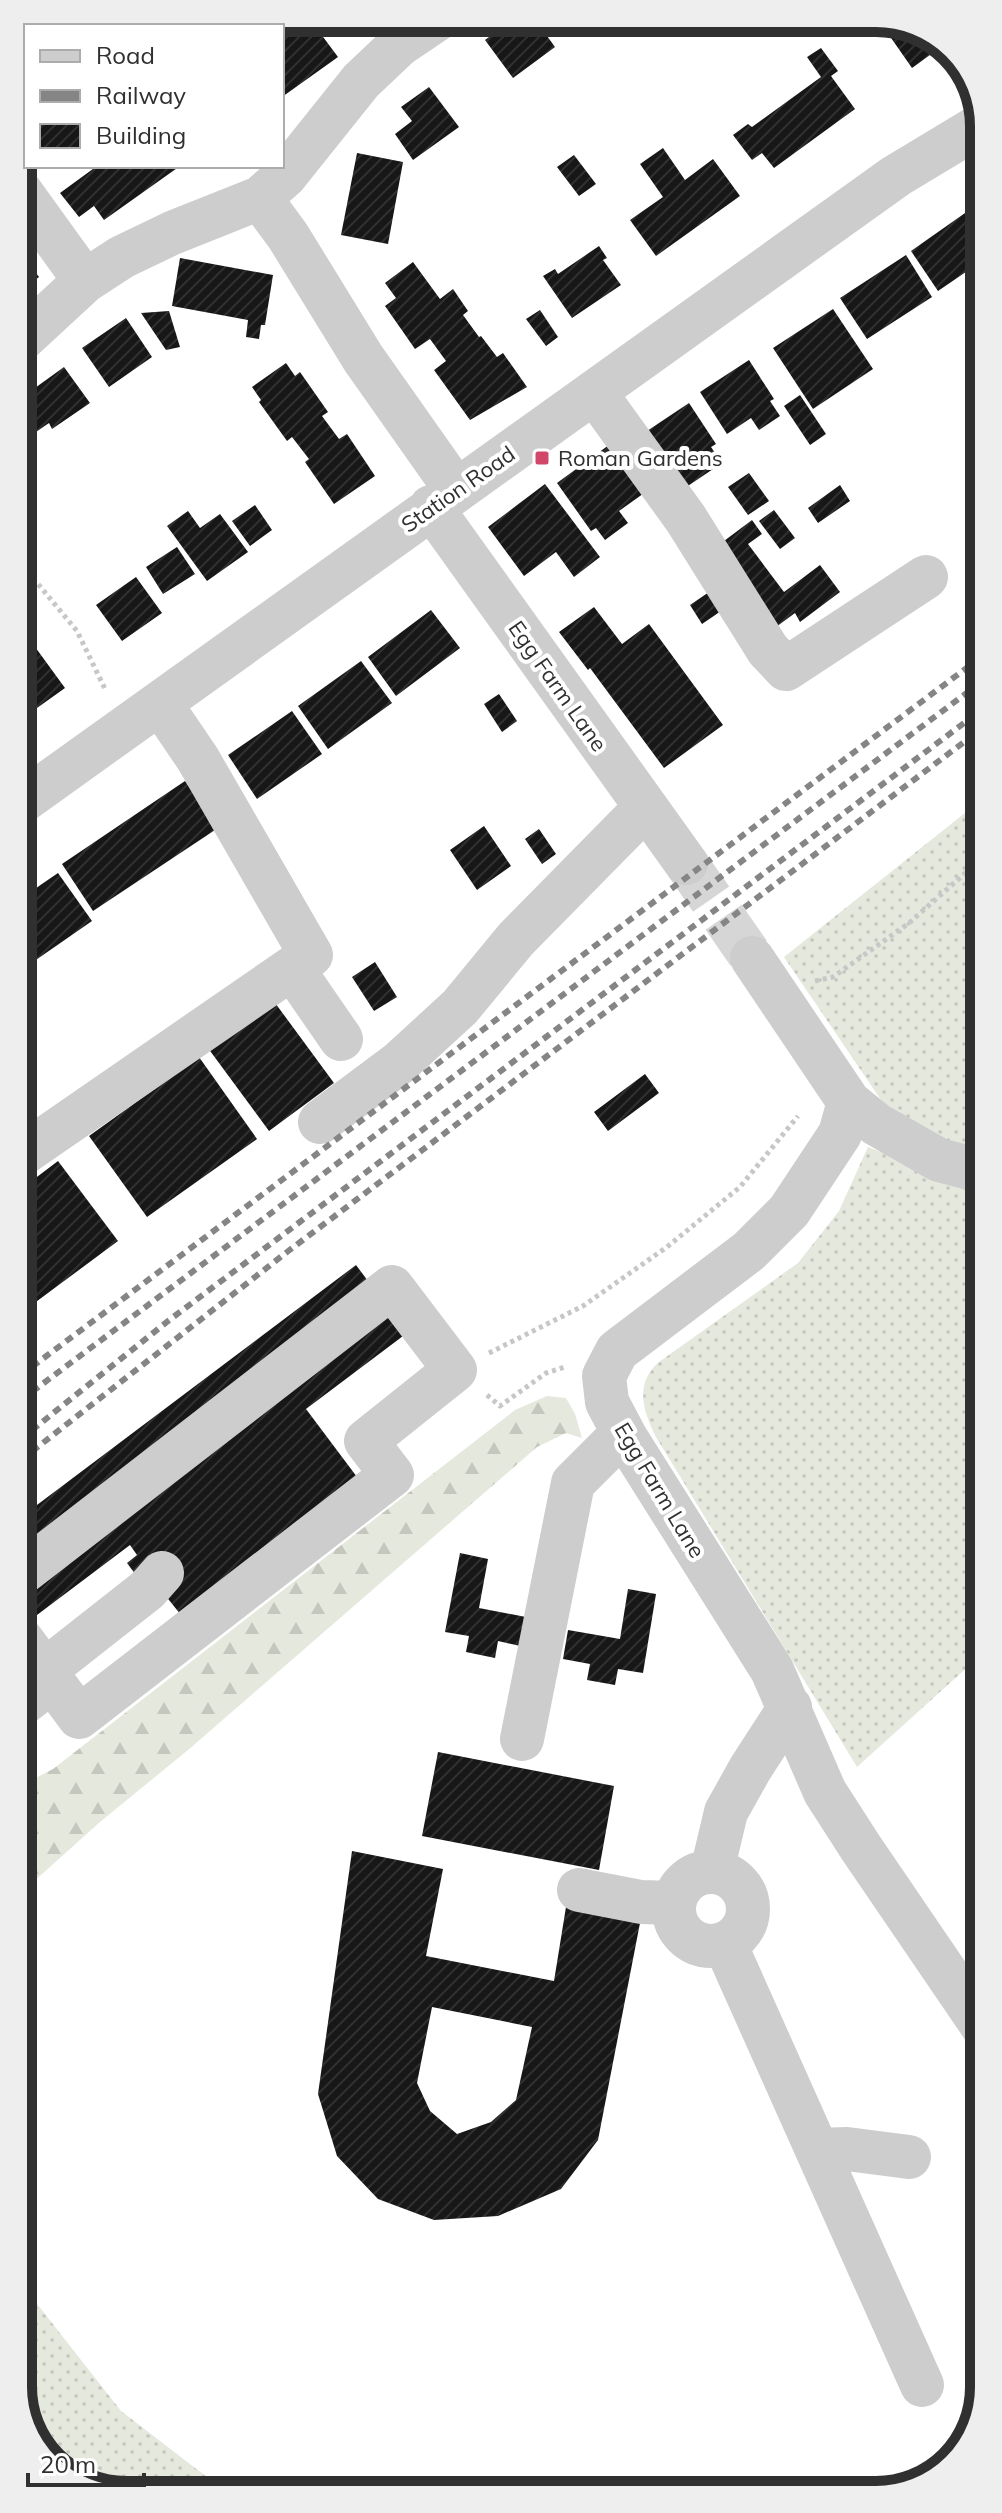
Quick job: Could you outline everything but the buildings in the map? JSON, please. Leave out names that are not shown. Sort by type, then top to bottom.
[{"type":"street","points":[[32,330],[85,281],[122,257],[172,233],[260,198],[285,176],[361,81],[389,32]]},
{"type":"street","name":"Station Road","points":[[32,794],[896,176],[970,131]]},
{"type":"street","points":[[260,198],[288,236],[363,358],[443,498]]},
{"type":"street","points":[[32,207],[85,281]]},
{"type":"street","points":[[595,393],[686,519],[768,650],[786,669],[926,577]]},
{"type":"street","name":"Egg Farm Lane","points":[[443,498],[645,808],[686,863]]},
{"type":"street","points":[[32,1147],[311,955],[198,759],[145,714]]},
{"type":"street","points":[[320,1122],[399,1063],[460,1007],[516,939],[645,808]]},
{"type":"street","points":[[292,968],[341,1039]]},
{"type":"street","points":[[763,975],[849,1102],[876,1124],[939,1160],[970,1168]]},
{"type":"street","name":"Egg Farm Lane","points":[[849,1102],[840,1134],[789,1211],[749,1251],[617,1351],[604,1376],[607,1402],[623,1433],[772,1670],[825,1792],[970,2008]]},
{"type":"street","points":[[32,1565],[392,1287],[455,1370],[366,1441],[392,1475],[79,1717],[34,1670],[149,1568]]},
{"type":"street","points":[[522,1739],[573,1483],[623,1433]]},
{"type":"street","points":[[712,1871],[726,1812],[790,1707]]},
{"type":"street","points":[[712,1871],[735,1880],[744,1890],[748,1915],[736,1937],[725,1944],[712,1946],[688,1938],[674,1916],[673,1903],[683,1884],[691,1877],[712,1871]]},
{"type":"street","points":[[579,1890],[641,1902],[673,1903]]},
{"type":"street","points":[[725,1944],[922,2385]]},
{"type":"street","points":[[817,2150],[847,2149],[909,2157]]},
{"type":"path","points":[[32,580],[77,631],[100,682],[145,714]]},
{"type":"path","points":[[763,975],[833,977],[909,923],[970,869]]},
{"type":"path","points":[[455,1370],[583,1306],[667,1247],[740,1187],[801,1114],[815,1055]]},
{"type":"path","points":[[500,1406],[546,1373],[571,1366]]},
{"type":"green space","points":[[970,809],[970,1156],[883,1103],[784,957]]},
{"type":"green space","points":[[868,1147],[970,1185],[970,1665],[857,1767],[656,1437],[643,1398],[646,1379],[659,1362],[798,1263],[839,1211]]},
{"type":"green space","points":[[547,1396],[566,1398],[575,1414],[582,1438],[566,1433],[537,1447],[32,1883],[32,1780],[53,1769],[515,1410]]},
{"type":"green space","points":[[32,2297],[121,2411],[212,2481],[108,2479],[90,2474],[59,2454],[42,2429],[34,2405]]},
{"type":"tunnel","points":[[686,863],[752,958]]},
{"type":"railway","points":[[32,1367],[970,665]]},
{"type":"railway","points":[[32,1392],[970,690]]},
{"type":"railway","points":[[32,1430],[168,1321],[970,719]]},
{"type":"railway","points":[[32,1451],[287,1252],[970,738]]},
{"type":"place","name":"Roman Gardens","points":[[542,458]]}]
